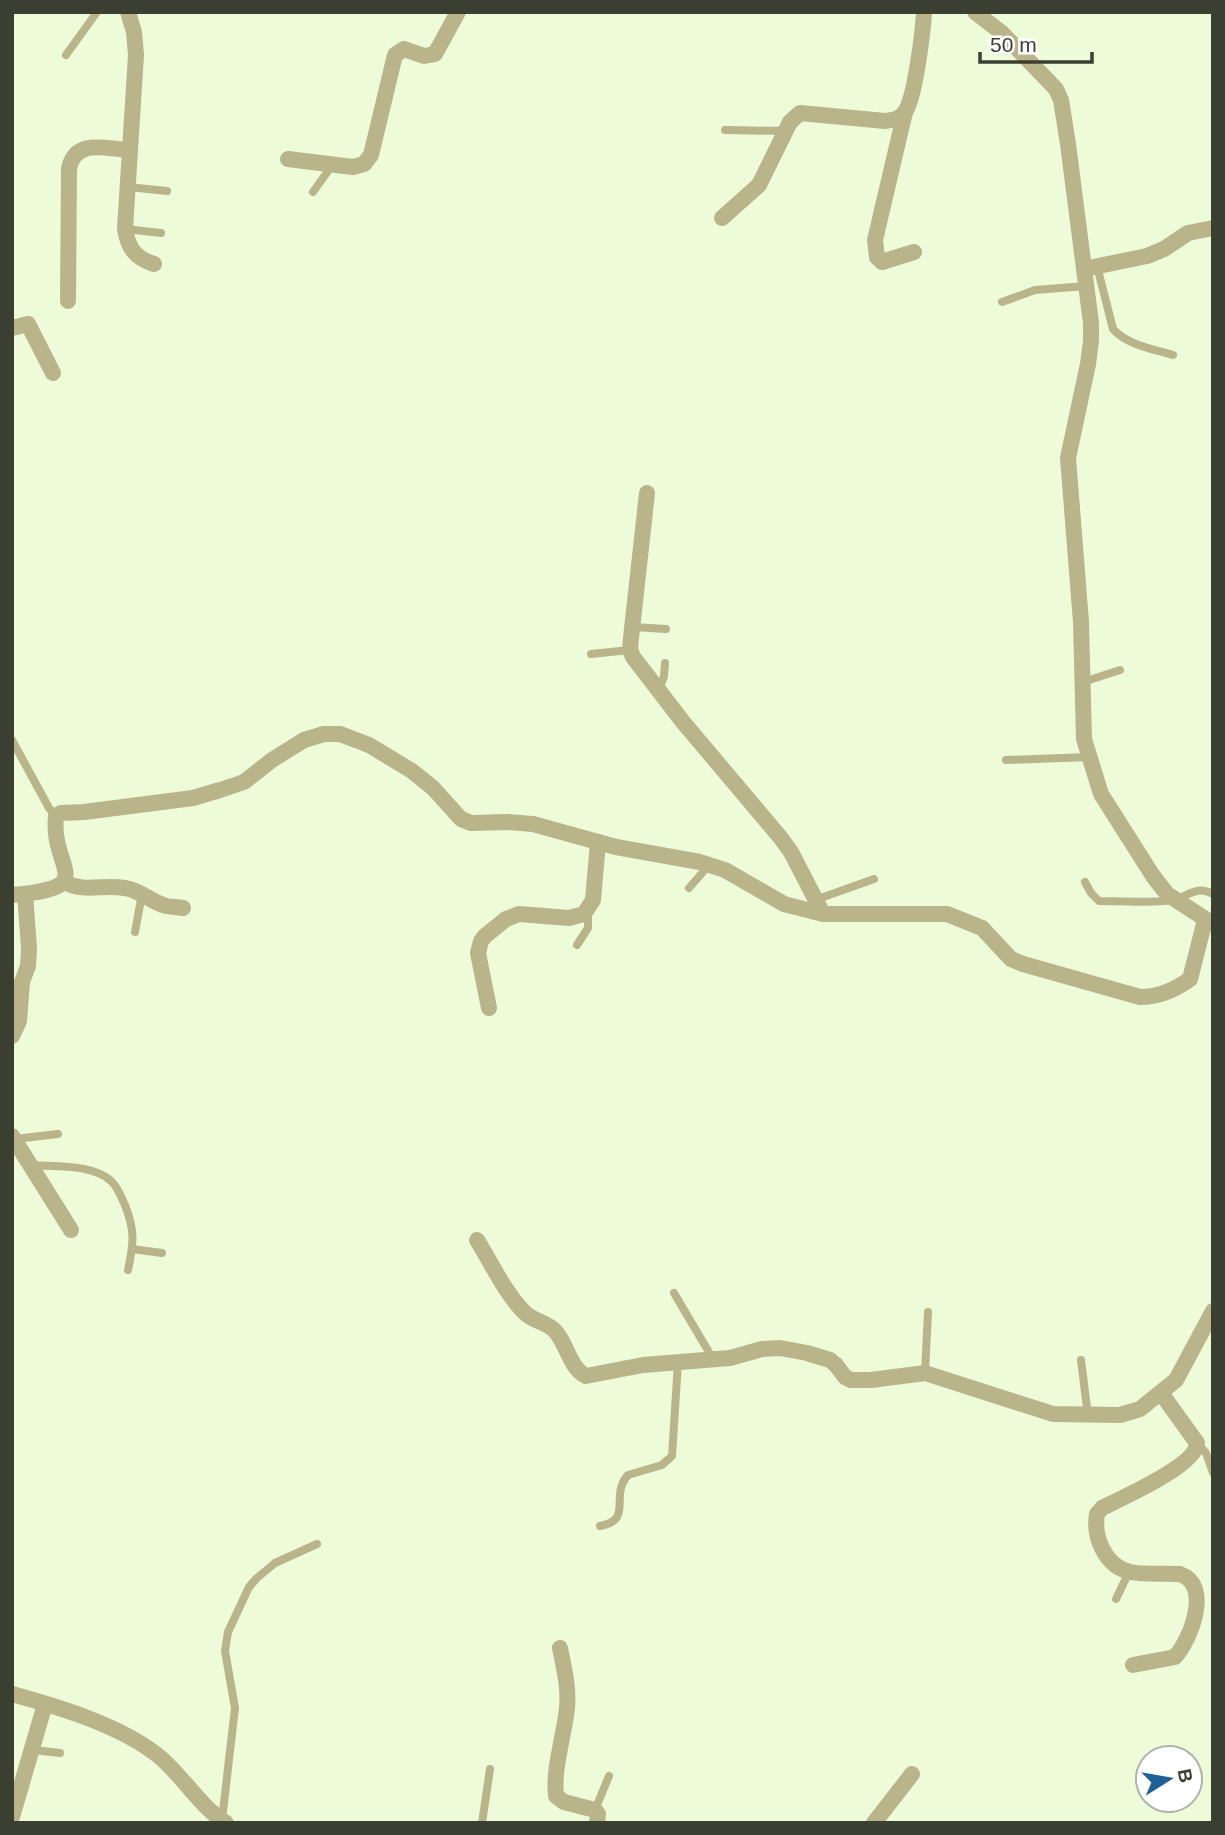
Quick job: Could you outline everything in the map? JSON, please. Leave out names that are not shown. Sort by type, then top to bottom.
[{"type":"street","points":[[128,12],[134,32],[136,55],[125,229],[130,248],[142,260],[154,264]]},
{"type":"street","points":[[288,159],[358,167],[369,159],[396,55],[404,49],[424,56],[435,54],[458,12]]},
{"type":"street","points":[[914,252],[882,262],[875,250],[877,227],[914,80],[924,12]]},
{"type":"street","points":[[12,1036],[19,1021],[22,982],[28,965],[18,895],[58,888],[64,882],[65,868],[55,816],[61,813],[193,798],[220,790],[244,782],[304,740],[324,734],[340,734],[369,745],[412,771],[461,819],[480,824],[533,824],[598,842],[709,865],[725,870],[784,904],[947,914],[982,928],[1011,959],[1023,964],[1147,997],[1176,988],[1190,979],[1209,922],[1167,894],[1153,876],[1101,794],[1084,739],[1081,622],[1068,458],[1091,341],[1089,273],[1061,100],[1046,76],[1002,33],[975,12]]},
{"type":"street","points":[[722,218],[759,184],[794,117],[800,113],[885,121],[896,119],[905,112]]},
{"type":"street","points":[[68,301],[69,168],[72,158],[77,150],[85,148],[131,150]]},
{"type":"street","points":[[1089,273],[1147,256],[1164,249],[1188,233],[1213,228]]},
{"type":"street","points":[[12,328],[28,324],[54,373]]},
{"type":"street","points":[[647,493],[630,650],[659,691],[780,837],[791,852],[819,907]]},
{"type":"street","points":[[489,1008],[478,953],[481,941],[506,919],[519,914],[569,918],[588,911],[593,900],[598,842]]},
{"type":"street","points":[[64,882],[77,889],[110,886],[126,888],[142,893],[165,906],[183,908]]},
{"type":"street","points":[[13,1137],[71,1230]]},
{"type":"street","points":[[477,1240],[519,1306],[528,1316],[551,1326],[558,1333],[578,1372],[586,1376],[780,1348],[830,1360],[851,1380],[925,1373],[1053,1414],[1121,1415],[1140,1409],[1176,1380],[1213,1311]]},
{"type":"street","points":[[1133,1665],[1171,1659],[1178,1654],[1193,1620],[1198,1596],[1194,1584],[1185,1576],[1129,1572],[1110,1559],[1097,1534],[1097,1514],[1101,1508],[1187,1461],[1197,1449],[1197,1443],[1161,1393]]},
{"type":"street","points":[[560,1648],[567,1707],[556,1796],[596,1816]]},
{"type":"street","points":[[12,1694],[128,1737],[159,1757],[188,1785],[206,1808],[224,1822]]},
{"type":"street","points":[[12,1817],[45,1704]]},
{"type":"street","points":[[874,1823],[912,1774]]},
{"type":"lane","points":[[66,55],[97,12]]},
{"type":"lane","points":[[725,130],[786,131]]},
{"type":"lane","points":[[313,192],[333,164]]},
{"type":"lane","points":[[128,187],[167,191]]},
{"type":"lane","points":[[125,229],[161,233]]},
{"type":"lane","points":[[1002,302],[1089,273],[1114,329],[1120,336],[1173,355]]},
{"type":"lane","points":[[633,627],[666,629]]},
{"type":"lane","points":[[591,654],[630,650]]},
{"type":"lane","points":[[659,691],[665,663]]},
{"type":"lane","points":[[1083,682],[1120,670]]},
{"type":"lane","points":[[12,740],[55,816]]},
{"type":"lane","points":[[1006,760],[1089,757]]},
{"type":"lane","points":[[689,888],[709,865]]},
{"type":"lane","points":[[819,907],[874,879]]},
{"type":"lane","points":[[1085,882],[1098,901],[1176,900],[1196,890],[1213,894]]},
{"type":"lane","points":[[135,932],[142,893]]},
{"type":"lane","points":[[577,945],[588,928],[588,911]]},
{"type":"lane","points":[[13,1137],[58,1134]]},
{"type":"lane","points":[[31,1165],[81,1170],[109,1179],[117,1187],[133,1229],[128,1269]]},
{"type":"lane","points":[[132,1248],[162,1254]]},
{"type":"lane","points":[[674,1293],[713,1359]]},
{"type":"lane","points":[[925,1373],[928,1312]]},
{"type":"lane","points":[[1081,1360],[1088,1416]]},
{"type":"lane","points":[[600,1525],[612,1524],[618,1518],[619,1490],[628,1475],[662,1465],[672,1456],[678,1361]]},
{"type":"lane","points":[[1197,1443],[1211,1461],[1213,1473]]},
{"type":"lane","points":[[224,1822],[235,1708],[225,1651],[228,1632],[249,1587],[257,1578],[275,1563],[317,1544]]},
{"type":"lane","points":[[1116,1599],[1129,1572]]},
{"type":"lane","points":[[33,1749],[60,1753]]},
{"type":"lane","points":[[482,1823],[490,1769]]},
{"type":"lane","points":[[596,1816],[609,1776]]}]
